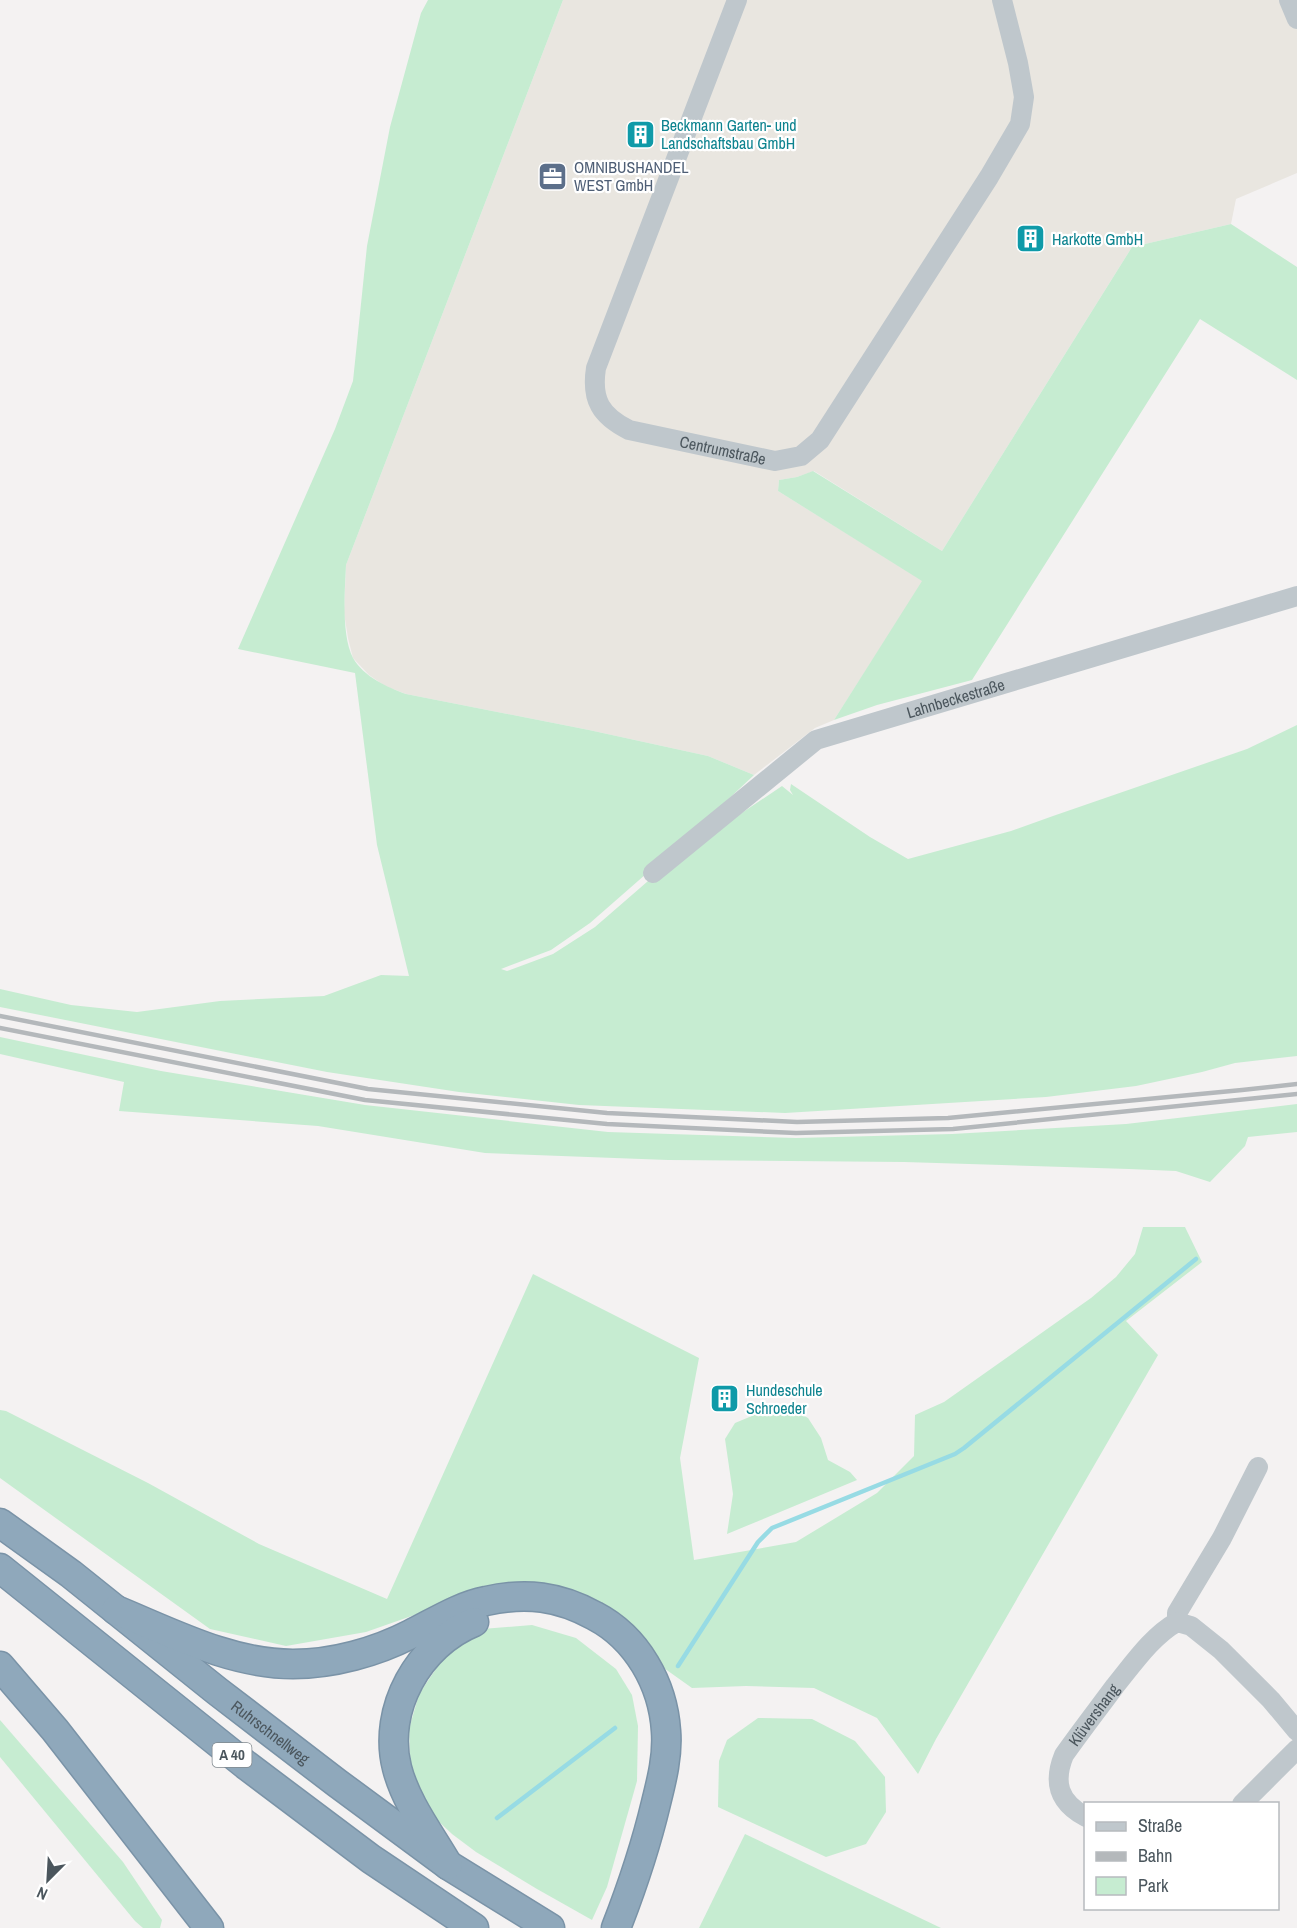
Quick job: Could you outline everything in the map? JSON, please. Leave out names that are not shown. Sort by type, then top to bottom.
[{"type":"highway","name":"Ruhrschnellweg","points":[[0,1523],[116,1610],[279,1739],[448,1865],[550,1928]]},
{"type":"highway","name":"A 40","points":[[0,1568],[246,1765],[371,1859],[474,1928]]},
{"type":"highway","points":[[116,1610],[207,1647],[242,1657],[294,1664],[327,1661],[372,1650],[408,1636],[457,1611],[483,1601],[512,1596],[537,1596],[562,1602],[608,1623],[644,1659],[663,1709],[666,1731],[663,1773],[652,1819],[632,1887],[616,1928]]},
{"type":"highway","points":[[448,1865],[408,1797],[396,1767],[394,1745],[396,1724],[400,1702],[409,1680],[433,1648],[465,1626],[486,1617],[510,1612],[532,1612],[557,1616],[580,1625],[600,1636],[617,1652],[631,1672],[641,1692],[649,1732],[648,1756],[637,1814],[622,1870],[600,1928]]},
{"type":"highway","points":[[0,1666],[55,1730],[208,1928]]},
{"type":"street","name":"Centrumstraße","points":[[737,0],[596,368],[593,386],[599,405],[614,423],[629,430],[775,461],[801,456],[820,440],[989,177],[1020,124],[1024,97],[1002,0]]},
{"type":"street","points":[[1289,0],[1297,19]]},
{"type":"street","name":"Lahnbeckestraße","points":[[653,873],[816,740],[1297,596]]},
{"type":"street","name":"Klüvershang","points":[[1084,1816],[1076,1812],[1062,1797],[1058,1781],[1059,1767],[1064,1755],[1129,1669],[1156,1639],[1177,1622],[1177,1613],[1222,1538],[1258,1467]]},
{"type":"street","points":[[1177,1622],[1191,1626],[1221,1650],[1258,1686],[1297,1731]]},
{"type":"street","points":[[1243,1802],[1297,1749]]},
{"type":"shaded area","points":[[563,0],[1297,0],[1297,173],[1236,199],[1231,224],[1132,247],[942,551],[814,471],[779,480],[778,491],[923,581],[834,720],[815,728],[754,775],[708,756],[406,694],[385,686],[369,675],[353,658],[348,638],[344,613],[346,565]]},
{"type":"green space","points":[[428,0],[563,0],[346,565],[345,625],[353,658],[370,676],[406,694],[708,756],[754,775],[686,839],[590,923],[551,950],[501,969],[507,971],[553,954],[595,927],[694,845],[782,786],[793,795],[790,790],[791,784],[870,837],[908,859],[1011,831],[1247,749],[1297,725],[1297,1056],[1235,1063],[1136,1086],[1046,1097],[785,1113],[579,1105],[459,1092],[327,1072],[0,1007],[0,989],[71,1005],[137,1012],[220,1001],[324,996],[381,975],[409,976],[377,845],[355,673],[238,649],[335,429],[353,381],[367,246],[390,127],[421,13]]},
{"type":"green space","points":[[1231,224],[1297,267],[1297,380],[1200,319],[972,680],[877,705],[834,720],[922,581],[778,491],[779,480],[813,471],[942,551],[1132,247]]},
{"type":"green space","points":[[0,1037],[161,1071],[365,1105],[608,1132],[796,1138],[952,1134],[1126,1124],[1297,1104],[1297,1132],[1248,1137],[1245,1146],[1210,1182],[1176,1171],[1129,1169],[904,1162],[668,1160],[485,1153],[318,1126],[119,1111],[124,1082],[0,1054]]},
{"type":"green space","points":[[1143,1227],[1185,1227],[1202,1262],[1126,1321],[1158,1355],[918,1774],[877,1718],[814,1688],[746,1686],[692,1688],[654,1661],[598,1607],[440,1606],[366,1632],[286,1646],[210,1629],[0,1478],[0,1410],[148,1483],[259,1544],[387,1599],[533,1274],[699,1358],[680,1458],[694,1560],[796,1542],[877,1493],[914,1456],[915,1415],[944,1402],[1091,1298],[1116,1277],[1135,1254]]},
{"type":"green space","name":"Hundeschule Schroeder","points":[[786,1406],[808,1418],[821,1438],[828,1460],[850,1472],[857,1480],[727,1534],[733,1494],[725,1439],[735,1423],[759,1413]]},
{"type":"green space","points":[[532,1625],[576,1638],[616,1669],[632,1695],[638,1726],[637,1781],[607,1887],[592,1920],[476,1852],[452,1834],[434,1817],[411,1777],[409,1729],[419,1694],[442,1660],[482,1629]]},
{"type":"green space","points":[[758,1718],[812,1719],[855,1741],[885,1777],[886,1812],[866,1844],[826,1857],[718,1807],[719,1761],[727,1740]]},
{"type":"green space","points":[[0,1720],[123,1862],[162,1920],[160,1928],[143,1928],[135,1921],[0,1757]]},
{"type":"green space","points":[[745,1834],[941,1928],[699,1928]]},
{"type":"waterway","points":[[678,1666],[758,1542],[772,1528],[955,1454],[1196,1259]]},
{"type":"waterway","points":[[497,1818],[615,1728]]},
{"type":"railway","points":[[0,1016],[368,1089],[607,1113],[797,1122],[948,1118],[1297,1084]]},
{"type":"railway","points":[[0,1028],[365,1100],[607,1124],[796,1133],[953,1129],[1297,1094]]},
{"type":"place","name":"Beckmann Garten- und Landschaftsbau GmbH","points":[[640,134]]},
{"type":"place","name":"OMNIBUSHANDEL WEST GmbH","points":[[553,176]]},
{"type":"place","name":"Harkotte GmbH","points":[[1031,239]]},
{"type":"place","name":"Hundeschule Schroeder","points":[[725,1399]]}]
